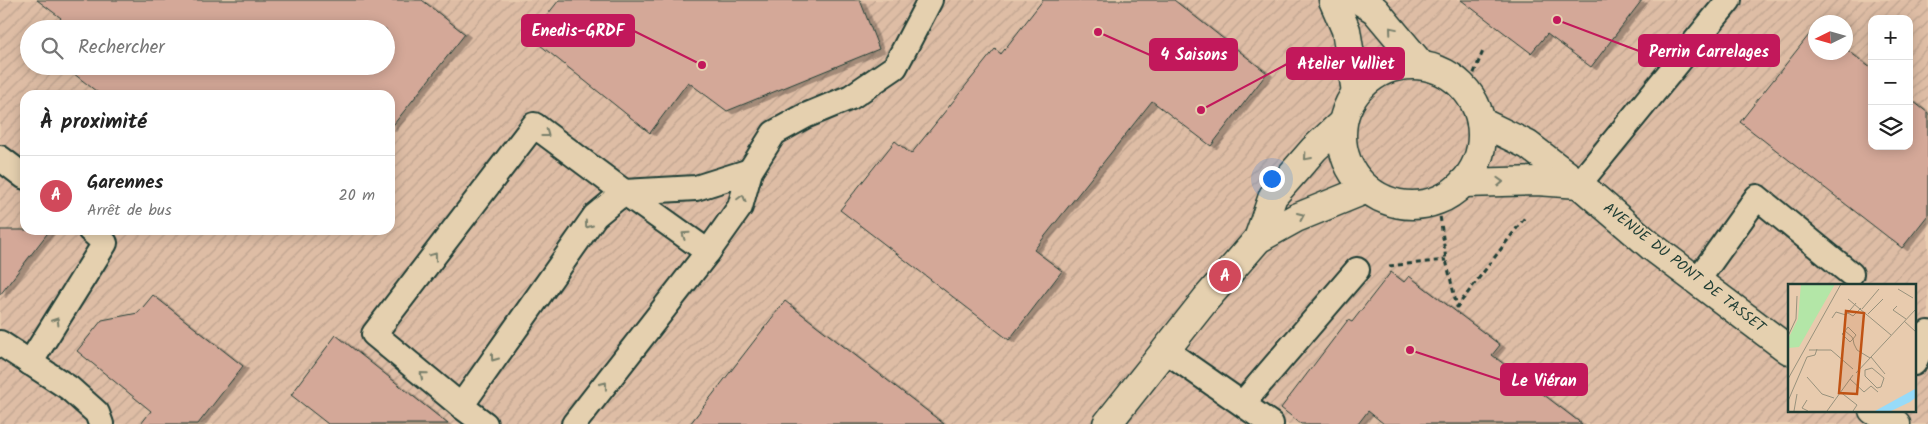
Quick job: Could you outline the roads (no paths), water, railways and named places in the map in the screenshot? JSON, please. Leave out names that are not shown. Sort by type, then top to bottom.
[{"type":"street","points":[[1333,0],[1346,30],[1356,92]]},
{"type":"street","points":[[1359,0],[1375,10],[1421,65]]},
{"type":"street","points":[[1402,65],[1421,65],[1438,70],[1454,78],[1476,106],[1481,122],[1480,155],[1473,170],[1463,183],[1451,193],[1438,200],[1420,205],[1401,205],[1383,199],[1367,189],[1354,176],[1341,142],[1342,124],[1347,107],[1356,92],[1369,79],[1385,70],[1402,65]]},
{"type":"street","name":"AVENUE DU PONT DE TASSET","points":[[1481,122],[1528,145],[1580,184],[1651,246],[1788,349]]},
{"type":"street","points":[[1258,239],[1274,196],[1314,149],[1342,124]]},
{"type":"street","points":[[1463,183],[1537,180],[1580,184]]},
{"type":"street","points":[[1107,424],[1225,276],[1258,239],[1296,218],[1367,189]]},
{"type":"lane","points":[[574,424],[708,252],[740,207],[750,171],[774,133],[805,116],[851,97],[895,67],[930,0]]},
{"type":"lane","points":[[1580,184],[1730,0]]},
{"type":"lane","points":[[485,424],[374,334],[534,125],[708,252]]},
{"type":"lane","points":[[0,158],[20,173]]},
{"type":"lane","points":[[461,406],[594,216],[624,192],[696,188],[750,171]]},
{"type":"lane","points":[[1697,280],[1757,197],[1851,274]]},
{"type":"lane","points":[[30,362],[105,243],[96,235]]},
{"type":"lane","points":[[1242,403],[1356,270]]},
{"type":"lane","points":[[1916,359],[1928,334]]},
{"type":"lane","points":[[0,343],[69,388],[97,413],[101,424]]},
{"type":"lane","points":[[1165,350],[1270,424]]},
{"type":"place","name":"Perrin Carrelages","points":[[1557,20]]},
{"type":"place","name":"4 Saisons","points":[[1098,32]]},
{"type":"place","name":"Enedis-GRDF","points":[[702,65]]},
{"type":"place","name":"Atelier Vulliet","points":[[1201,110]]},
{"type":"place","name":"Garennes","points":[[1225,276]]},
{"type":"place","name":"Le Viéran","points":[[1410,350]]}]
